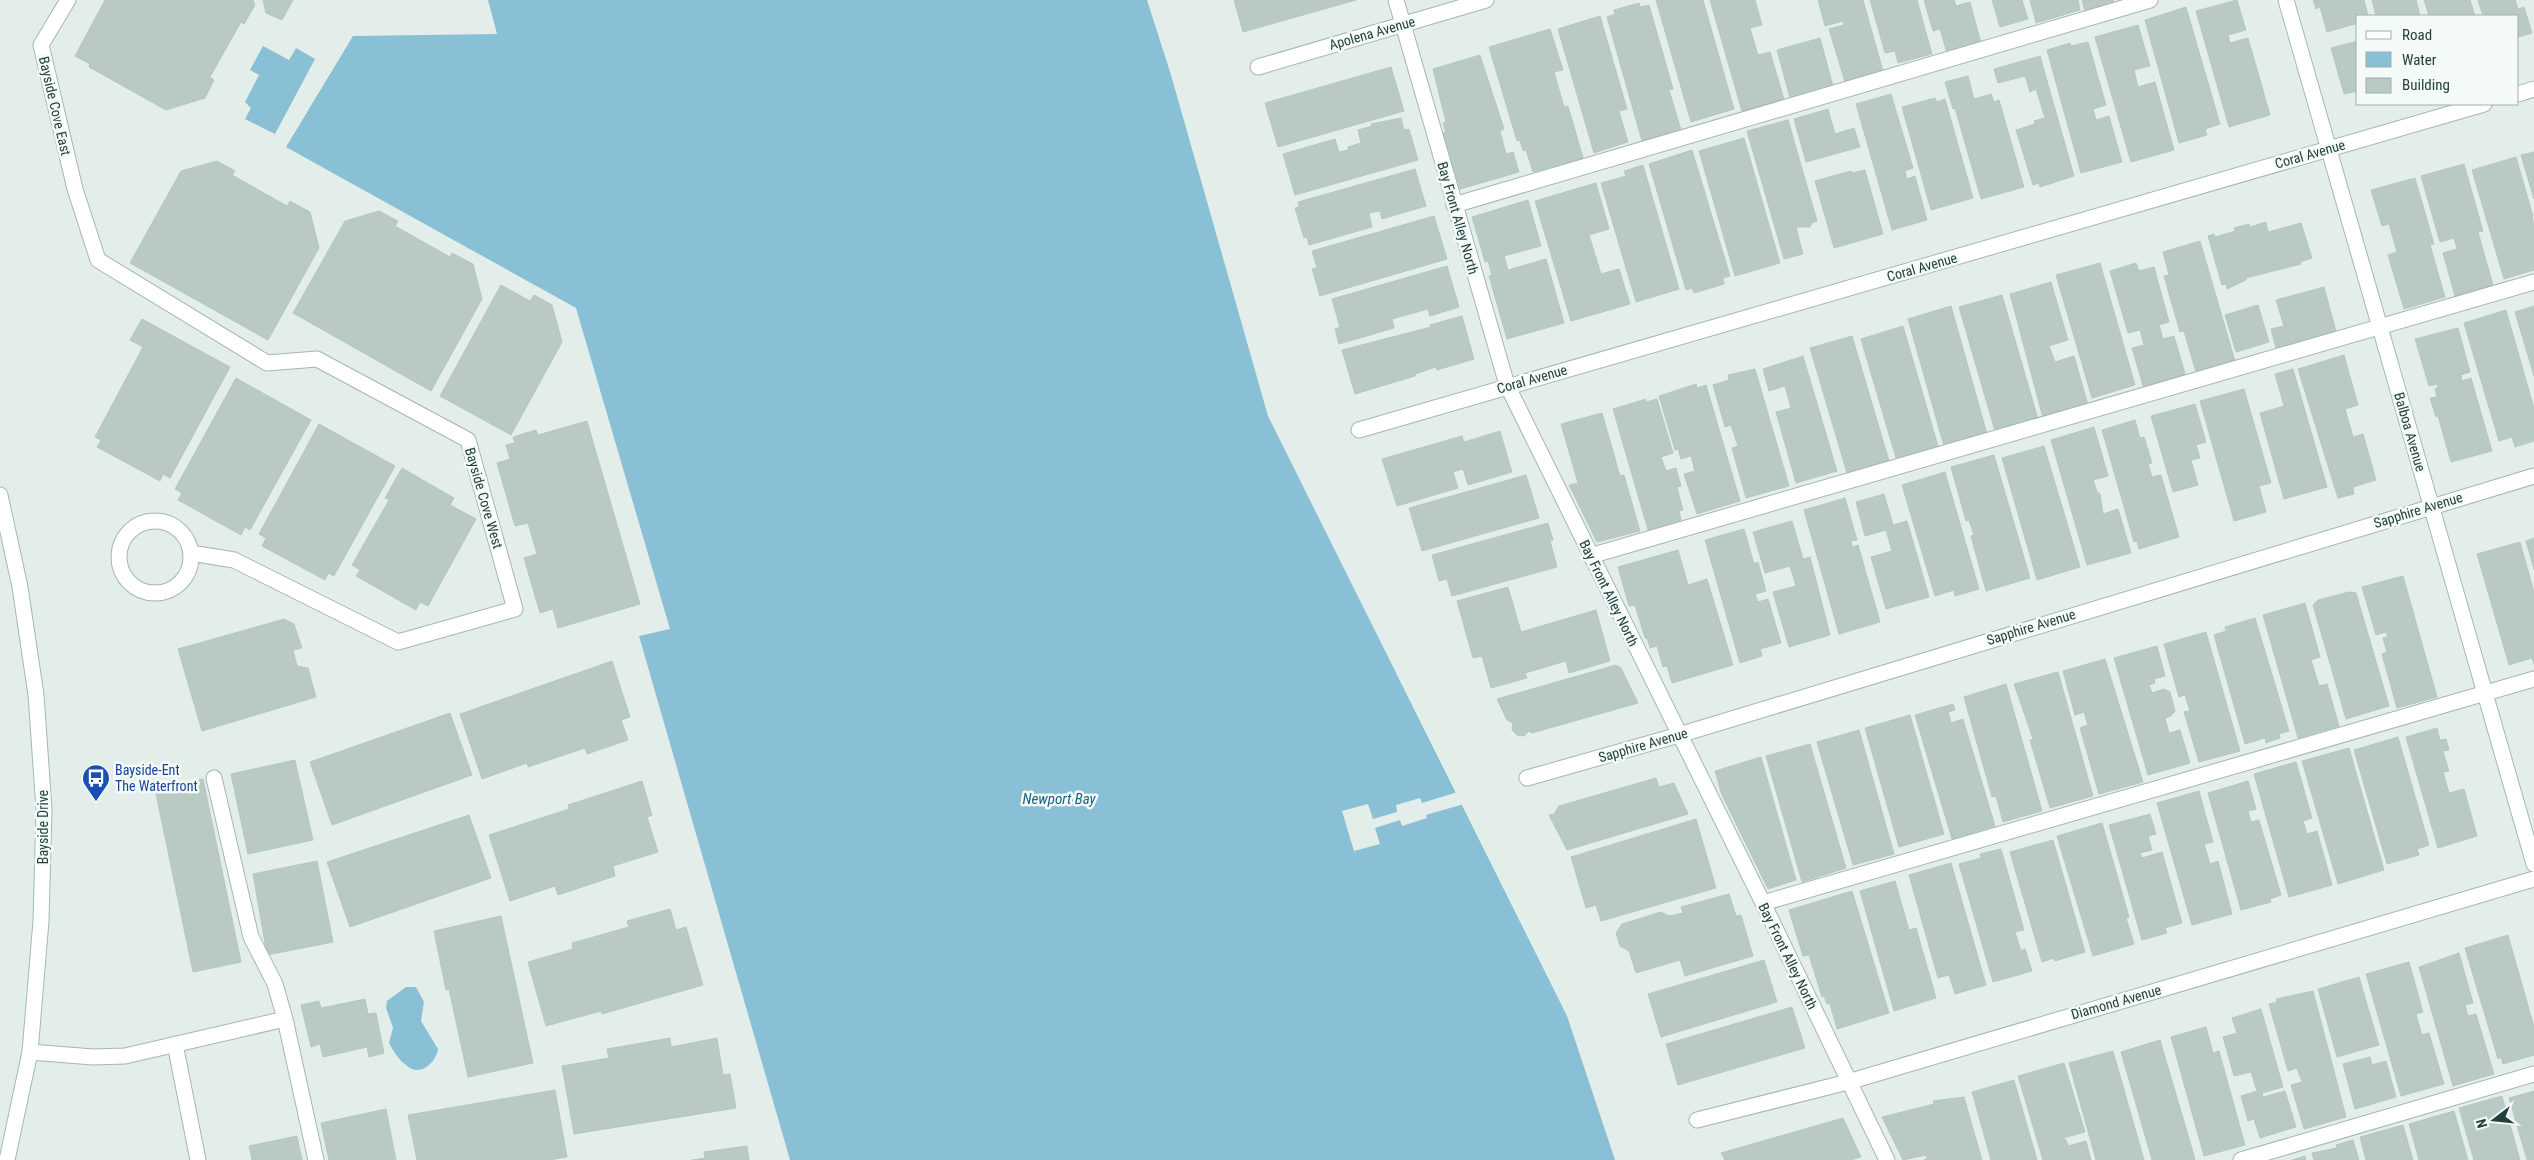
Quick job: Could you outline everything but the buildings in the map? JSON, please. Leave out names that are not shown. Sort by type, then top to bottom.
[{"type":"street","name":"Bayside Cove East","points":[[68,0],[41,45],[75,189]]},
{"type":"street","name":"Bay Front Alley North","points":[[1396,0],[1507,385],[1763,903],[1887,1160]]},
{"type":"street","name":"Apolena Avenue","points":[[1258,67],[1486,0]]},
{"type":"street","points":[[1454,205],[2150,0]]},
{"type":"street","name":"Balboa Avenue","points":[[2286,0],[2534,864]]},
{"type":"street","points":[[2519,94],[2534,89]]},
{"type":"street","name":"Coral Avenue","points":[[1359,430],[1507,385],[1799,304],[2480,105]]},
{"type":"street","name":"Bayside Cove West","points":[[75,189],[98,260],[267,364],[317,359],[468,440],[515,609],[398,642],[234,560],[191,553]]},
{"type":"street","points":[[1590,556],[2534,282]]},
{"type":"street","name":"Sapphire Avenue","points":[[1527,778],[1679,735],[2431,505],[2534,476]]},
{"type":"street","name":"Bayside Drive","points":[[0,495],[20,587],[36,695],[44,809],[42,921],[30,1052],[7,1160]]},
{"type":"street","points":[[148,521],[160,521],[172,525],[181,532],[188,542],[191,553],[190,566],[186,576],[178,585],[167,591],[155,593],[133,586],[125,577],[120,567],[121,543],[132,529],[148,521]]},
{"type":"street","points":[[1763,903],[2534,679]]},
{"type":"street","points":[[214,778],[250,936],[275,984],[285,1018],[316,1160]]},
{"type":"street","name":"Diamond Avenue","points":[[1697,1120],[1848,1082],[2534,879]]},
{"type":"street","points":[[30,1052],[93,1057],[125,1056],[285,1018]]},
{"type":"street","points":[[175,1044],[198,1160]]},
{"type":"street","points":[[2241,1160],[2534,1074]]},
{"type":"water","name":"Newport Bay","points":[[488,0],[1147,0],[1171,75],[1268,416],[1567,1016],[1615,1160],[790,1160],[639,636],[670,629],[576,308],[286,147],[353,36],[497,34]]},
{"type":"water","points":[[263,46],[289,60],[296,48],[315,59],[275,134],[245,119],[251,108],[245,102],[259,75],[250,70]]},
{"type":"water","points":[[406,987],[416,987],[424,1002],[421,1021],[438,1049],[430,1064],[416,1070],[403,1063],[389,1043],[393,1028],[386,1008],[387,1001]]},
{"type":"pier","points":[[1458,792],[1464,804],[1426,815],[1427,818],[1402,826],[1400,820],[1375,828],[1380,844],[1354,851],[1342,811],[1368,804],[1373,819],[1397,812],[1396,805],[1420,798],[1422,803]]},
{"type":"place","name":"Bayside-Ent The Waterfront","points":[[96,802]]}]
